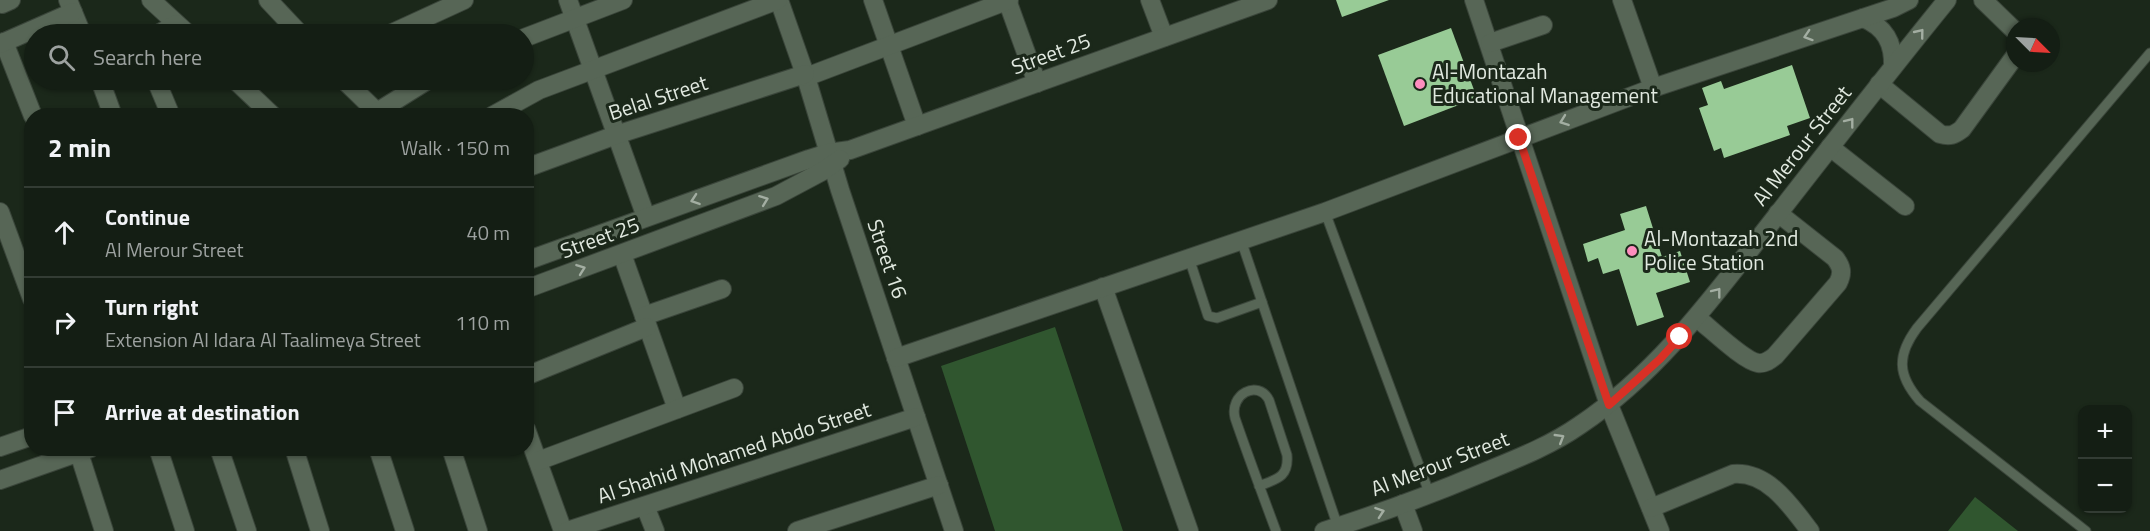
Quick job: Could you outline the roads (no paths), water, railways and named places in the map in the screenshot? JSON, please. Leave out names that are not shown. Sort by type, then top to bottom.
[{"type":"street","points":[[151,0],[177,24]]},
{"type":"street","points":[[412,24],[464,0]]},
{"type":"street","points":[[568,0],[646,217]]},
{"type":"street","points":[[534,34],[623,0]]},
{"type":"street","points":[[506,108],[539,90],[593,68],[779,0]]},
{"type":"street","name":"Street 16","points":[[779,0],[954,531]]},
{"type":"street","points":[[873,0],[917,126]]},
{"type":"street","points":[[1008,0],[1037,83]]},
{"type":"street","name":"Belal Street","points":[[534,165],[616,135],[805,76],[1008,0]]},
{"type":"street","points":[[1150,0],[1164,37]]},
{"type":"street","points":[[1474,0],[1609,405],[1660,531]]},
{"type":"street","points":[[1622,0],[1653,88]]},
{"type":"street","points":[[896,358],[1325,212],[1653,88],[1893,8],[1909,0]]},
{"type":"street","name":"Al Merour Street","points":[[1331,529],[1430,495],[1550,444],[1609,405],[1660,359],[1697,318],[1947,0]]},
{"type":"street","points":[[1983,0],[2006,22]]},
{"type":"street","points":[[271,1],[291,24]]},
{"type":"street","name":"Street 25","points":[[534,286],[776,196],[830,160],[850,150],[1261,1]]},
{"type":"street","points":[[37,24],[71,6],[78,24]]},
{"type":"street","points":[[1863,18],[1881,28],[1887,37],[1892,46],[1893,66]]},
{"type":"street","points":[[1490,43],[1543,25]]},
{"type":"street","points":[[24,31],[2,43],[30,108]]},
{"type":"street","points":[[1879,84],[1940,134],[1948,137],[1962,129],[2006,69]]},
{"type":"street","points":[[104,90],[110,108]]},
{"type":"street","points":[[160,90],[168,108]]},
{"type":"street","points":[[246,90],[265,108]]},
{"type":"street","points":[[354,90],[373,108]]},
{"type":"street","points":[[388,108],[414,90]]},
{"type":"street","points":[[1830,147],[1905,206]]},
{"type":"street","name":"Street 25","points":[[534,257],[646,217],[830,160]]},
{"type":"street","points":[[0,212],[24,279]]},
{"type":"street","points":[[1697,318],[1749,361],[1760,364],[1768,362],[1775,356],[1838,283],[1842,275],[1841,266],[1835,258],[1778,213]]},
{"type":"street","points":[[622,254],[677,409]]},
{"type":"street","points":[[1103,287],[1189,531]]},
{"type":"street","points":[[534,372],[645,321],[722,290]]},
{"type":"street","points":[[538,461],[734,387]]},
{"type":"street","name":"Al Shahid Mohamed Abdo Street","points":[[565,531],[916,417]]},
{"type":"street","points":[[0,447],[24,439]]},
{"type":"street","points":[[534,450],[565,531]]},
{"type":"street","points":[[0,480],[70,456]]},
{"type":"street","points":[[86,456],[104,531]]},
{"type":"street","points":[[161,456],[185,531]]},
{"type":"street","points":[[222,456],[247,531]]},
{"type":"street","points":[[297,456],[320,531]]},
{"type":"street","points":[[381,456],[405,531]]},
{"type":"street","points":[[453,456],[478,531]]},
{"type":"street","points":[[1651,508],[1733,474],[1747,474],[1768,484],[1810,531]]},
{"type":"street","points":[[797,531],[939,485]]},
{"type":"street","points":[[1403,504],[1413,531]]},
{"type":"street","points":[[645,506],[655,531]]},
{"type":"lane","points":[[2086,531],[1920,401],[1909,388],[1903,373],[1902,357],[1907,341],[1917,328],[2150,53]]},
{"type":"lane","points":[[1325,212],[1430,495]]},
{"type":"lane","points":[[1241,240],[1331,529]]},
{"type":"lane","points":[[1189,258],[1208,316],[1217,318],[1262,302]]},
{"type":"lane","points":[[1259,486],[1278,478],[1285,472],[1288,464],[1269,400],[1260,390],[1253,390],[1242,394],[1235,400],[1233,409],[1259,486],[1276,531]]},
{"type":"place","name":"Al-Montazah Educational Management","points":[[1420,84]]},
{"type":"place","name":"Al-Montazah 2nd Police Station","points":[[1632,251]]}]
